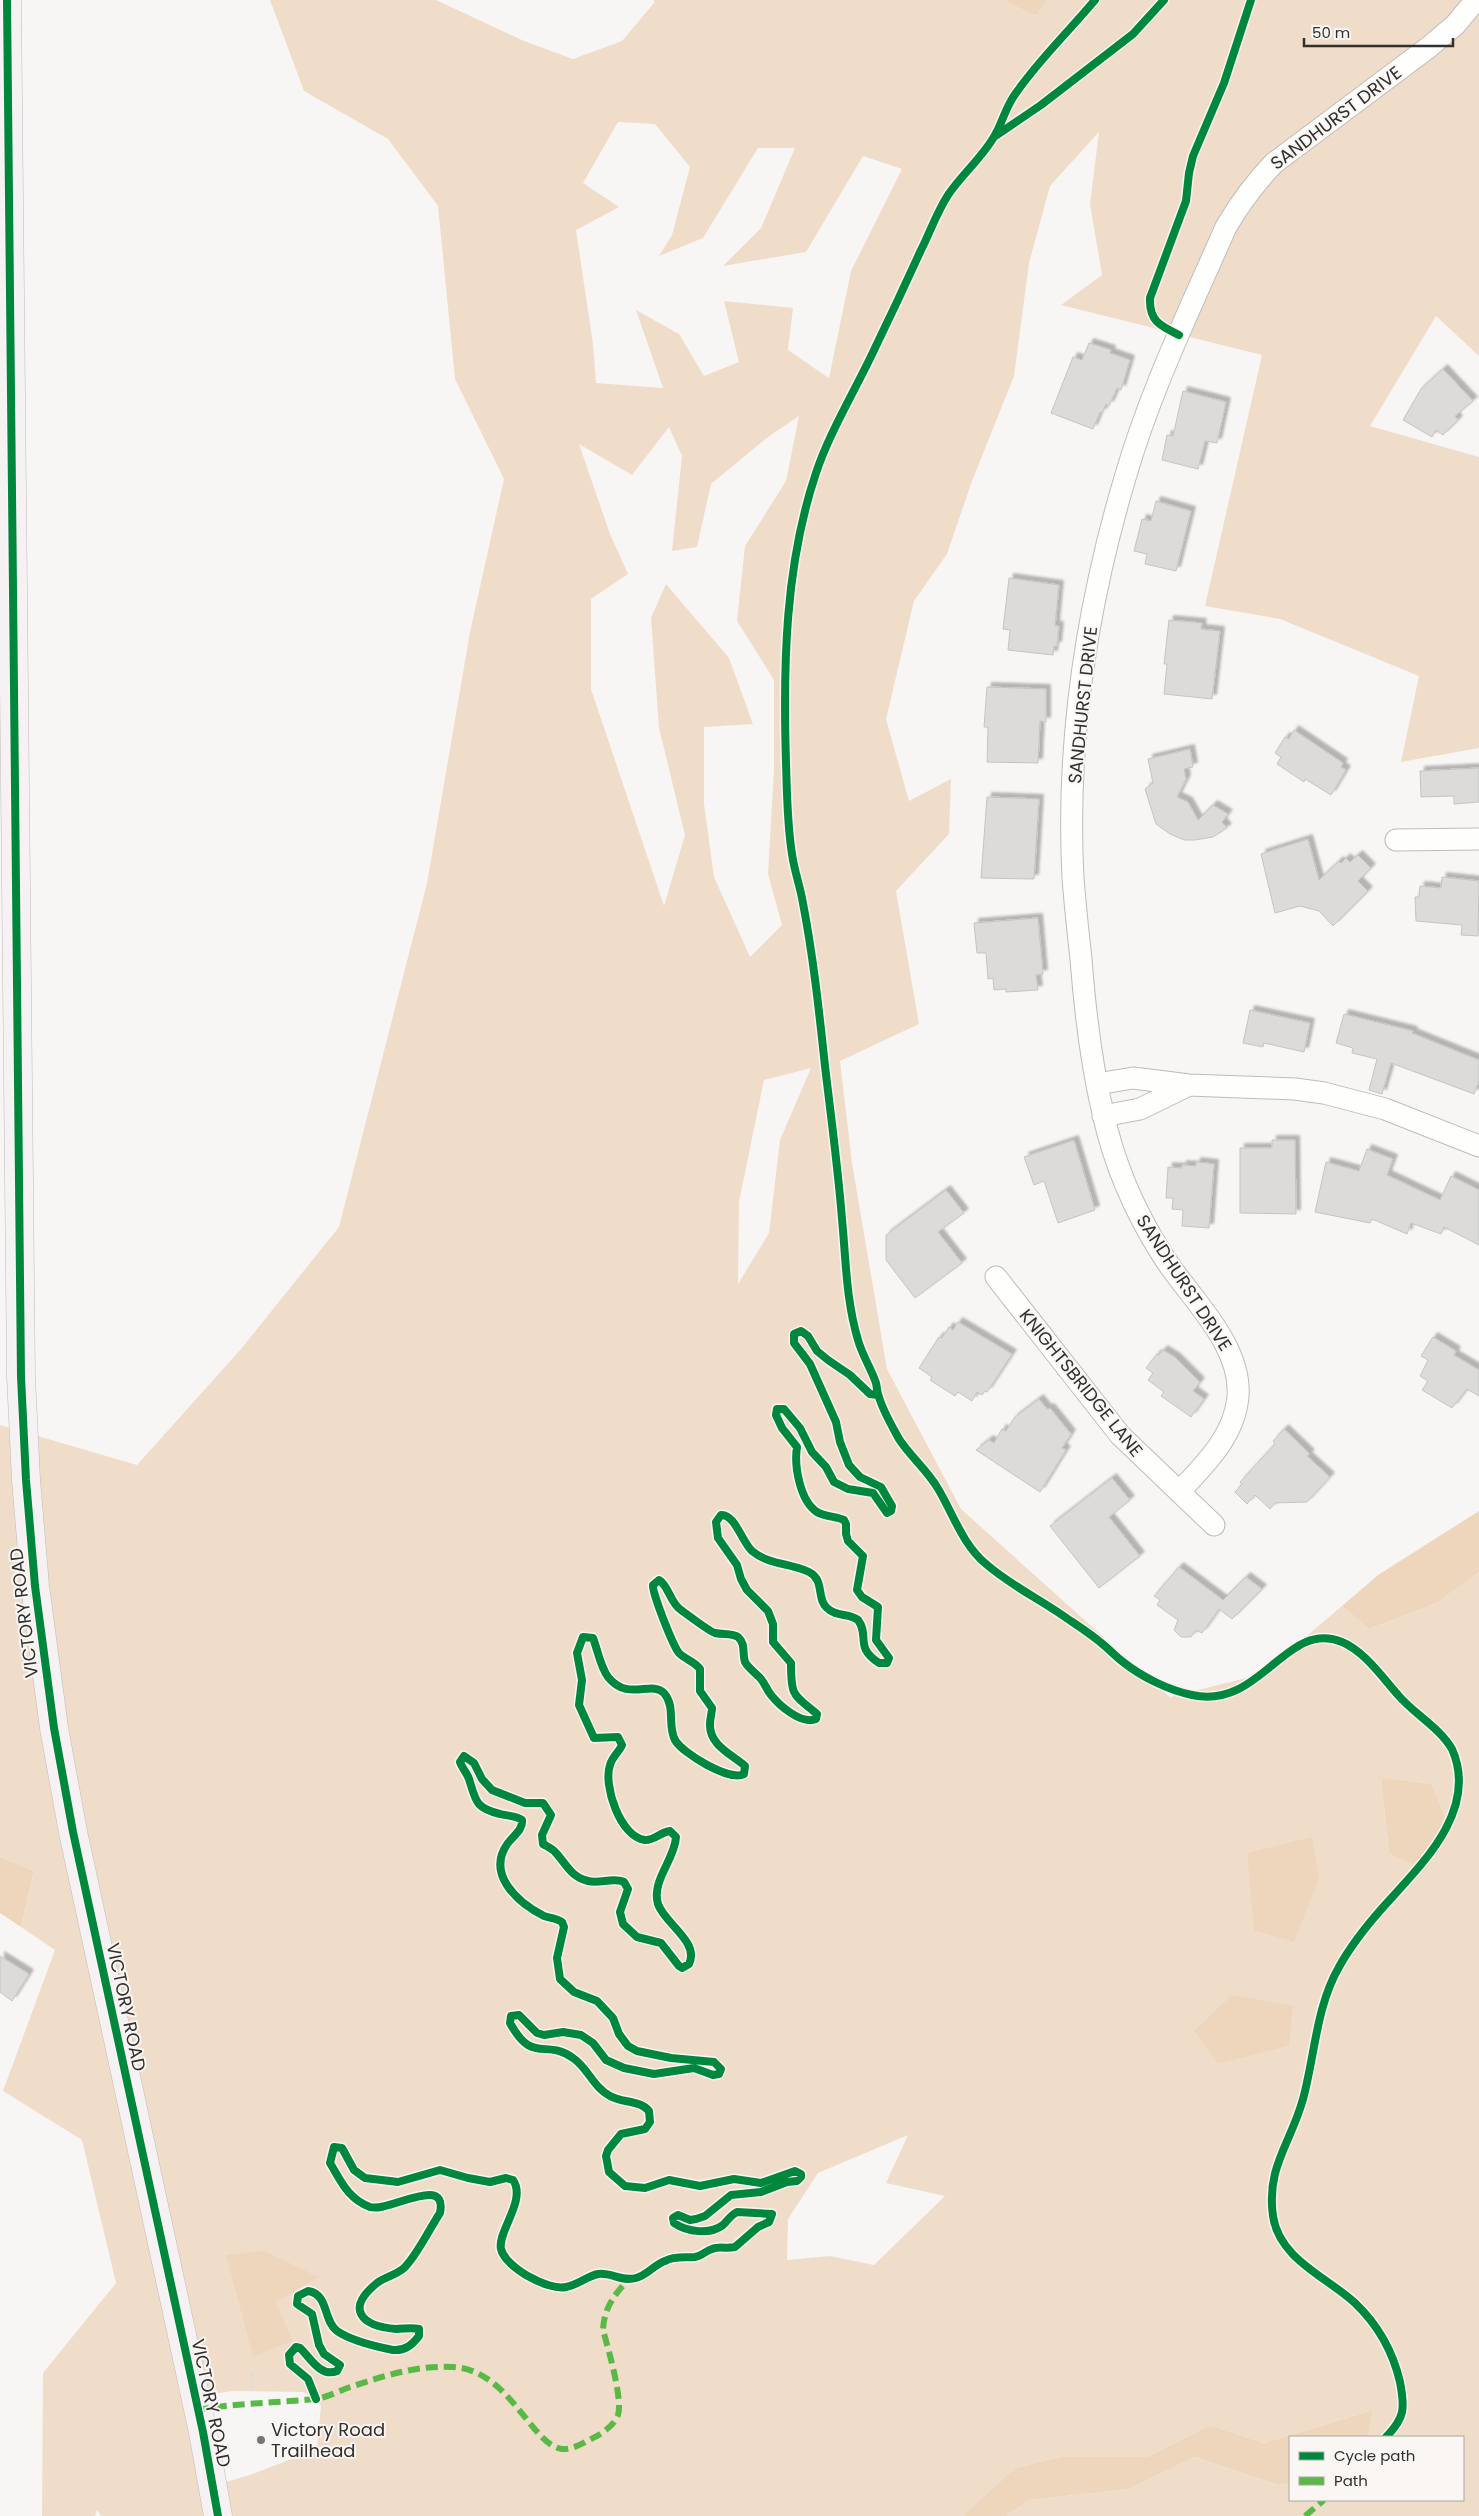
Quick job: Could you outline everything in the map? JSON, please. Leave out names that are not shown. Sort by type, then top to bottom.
[{"type":"main road","name":"VICTORY ROAD","points":[[7,0],[21,1367],[30,1531],[35,1586],[54,1728],[73,1832],[203,2432],[218,2516]]},
{"type":"street","name":"SANDHURST DRIVE","points":[[1179,1492],[1218,1447],[1232,1423],[1238,1397],[1235,1367],[1229,1350],[1163,1257],[1135,1207],[1118,1165],[1103,1116],[1097,1084],[1083,988],[1073,878],[1075,766],[1082,685],[1092,618],[1107,544],[1125,476],[1151,401],[1226,227],[1255,183],[1295,146],[1429,47],[1455,25],[1476,0]]},
{"type":"street","points":[[1396,840],[1479,839]]},
{"type":"street","points":[[1097,1084],[1133,1078],[1189,1085],[1295,1089],[1324,1093],[1385,1108],[1479,1146]]},
{"type":"street","points":[[1103,1116],[1140,1109],[1189,1085]]},
{"type":"street","name":"KNIGHTSBRIDGE LANE","points":[[996,1277],[1120,1435],[1214,1525]]},
{"type":"path","points":[[252,2373],[253,2389]]},
{"type":"shaded area","points":[[270,0],[436,0],[524,41],[573,59],[622,41],[654,3],[654,0],[1007,0],[1006,2],[1036,16],[1047,0],[1479,0],[1479,356],[1436,316],[1370,426],[1479,457],[1479,748],[1401,762],[1419,676],[1280,619],[1205,606],[1262,355],[1061,305],[1102,275],[1090,204],[1099,132],[1050,186],[1029,263],[1014,376],[972,481],[947,554],[914,601],[886,719],[909,801],[951,779],[949,834],[896,891],[919,1024],[840,1061],[852,1163],[887,1369],[961,1509],[1170,1697],[1262,1674],[1342,1606],[1369,1629],[1437,1603],[1479,1572],[1479,2516],[1006,2516],[1029,2500],[1129,2489],[1195,2457],[1279,2485],[1289,2483],[1289,2501],[1464,2501],[1464,2436],[1368,2436],[1373,2410],[1264,2443],[1210,2425],[1147,2457],[1059,2457],[1015,2468],[962,2516],[101,2516],[97,2510],[95,2516],[42,2516],[43,2373],[116,2283],[82,2140],[3,2091],[55,1950],[21,1927],[34,1871],[0,1857],[0,1425],[137,1465],[241,1349],[339,1227],[427,883],[470,632],[504,479],[455,379],[438,206],[388,139],[304,91]],"holes":[[[618,122],[655,124],[690,167],[672,235],[659,256],[703,238],[758,148],[795,148],[761,228],[723,266],[806,252],[863,156],[902,169],[851,271],[829,378],[788,350],[793,308],[724,301],[739,362],[704,376],[679,334],[636,310],[663,388],[596,383],[593,344],[576,230],[619,207],[583,183]],[[799,416],[786,481],[745,546],[737,621],[774,680],[774,770],[768,874],[782,925],[750,957],[714,877],[704,804],[704,727],[753,724],[729,658],[666,584],[651,618],[659,728],[685,835],[664,906],[591,689],[591,599],[628,574],[610,534],[579,444],[632,475],[669,427],[682,456],[672,551],[697,547],[711,484],[768,437]],[[811,1068],[780,1140],[769,1233],[738,1284],[739,1202],[764,1080]],[[1381,1777],[1432,1784],[1451,1832],[1389,1853]],[[908,2135],[886,2183],[945,2196],[874,2265],[830,2256],[787,2260],[788,2219],[818,2173]],[[232,2391],[303,2392],[316,2399],[321,2406],[317,2449],[253,2474],[212,2486],[195,2397]]]},
{"type":"shaded area","points":[[1007,0],[1047,0],[1036,16],[1006,2]]},
{"type":"shaded area","points":[[1479,1511],[1479,1572],[1437,1603],[1369,1629],[1342,1606],[1378,1575]]},
{"type":"shaded area","points":[[1381,1777],[1432,1784],[1451,1832],[1420,1868],[1389,1853]]},
{"type":"shaded area","points":[[1312,1837],[1319,1878],[1294,1942],[1254,1930],[1247,1853]]},
{"type":"shaded area","points":[[0,1857],[34,1871],[21,1927],[0,1913]]},
{"type":"shaded area","points":[[1232,1995],[1293,2006],[1289,2046],[1218,2064],[1194,2031]]},
{"type":"shaded area","points":[[264,2251],[319,2277],[276,2302],[293,2341],[253,2356],[226,2255]]},
{"type":"shaded area","points":[[1373,2410],[1368,2436],[1289,2436],[1289,2483],[1279,2485],[1195,2457],[1129,2489],[1029,2500],[1006,2516],[962,2516],[1015,2468],[1059,2457],[1147,2457],[1210,2425],[1264,2443]]},
{"type":"building","points":[[1089,343],[1111,350],[1110,353],[1130,360],[1121,390],[1117,388],[1109,406],[1106,404],[1102,413],[1100,412],[1093,429],[1051,413],[1073,357],[1082,360]]},
{"type":"building","points":[[1443,369],[1473,401],[1455,416],[1458,420],[1443,435],[1436,430],[1432,437],[1403,420],[1421,389]]},
{"type":"building","points":[[1183,391],[1226,402],[1217,443],[1205,441],[1198,469],[1162,460],[1167,435],[1173,436]]},
{"type":"building","points":[[1156,501],[1191,511],[1176,571],[1145,564],[1147,554],[1134,551],[1142,519],[1151,521]]},
{"type":"building","points":[[1009,578],[1059,585],[1055,626],[1059,626],[1057,646],[1054,646],[1053,655],[1008,650],[1010,630],[1003,629]]},
{"type":"building","points":[[1169,620],[1202,623],[1201,629],[1220,631],[1212,699],[1164,694],[1167,664],[1164,664]]},
{"type":"building","points":[[987,687],[1046,689],[1046,722],[1040,721],[1038,763],[987,762],[988,727],[984,727]]},
{"type":"building","points":[[1294,730],[1343,763],[1341,767],[1346,770],[1331,795],[1305,779],[1304,782],[1277,764],[1281,757],[1275,753],[1285,737],[1289,739]]},
{"type":"building","points":[[1190,749],[1193,767],[1184,769],[1186,779],[1177,797],[1188,802],[1198,820],[1213,805],[1228,814],[1222,822],[1227,828],[1213,837],[1184,840],[1170,834],[1156,824],[1145,789],[1153,783],[1148,759]]},
{"type":"building","points":[[1479,768],[1479,802],[1454,804],[1454,796],[1421,797],[1420,771]]},
{"type":"building","points":[[987,797],[1039,799],[1034,879],[981,878]]},
{"type":"building","points":[[1308,839],[1319,880],[1339,861],[1341,863],[1346,858],[1350,862],[1358,855],[1371,868],[1358,881],[1368,891],[1333,926],[1319,911],[1300,906],[1275,913],[1261,854]]},
{"type":"building","points":[[1442,877],[1479,881],[1478,936],[1461,935],[1462,925],[1416,921],[1415,897],[1419,897],[1420,886],[1441,888]]},
{"type":"building","points":[[1038,918],[1043,974],[1036,975],[1038,990],[1006,992],[1006,989],[994,990],[993,978],[988,979],[986,953],[977,953],[974,923]]},
{"type":"building","points":[[1250,1010],[1310,1023],[1304,1052],[1264,1043],[1263,1047],[1243,1043]]},
{"type":"building","points":[[1344,1014],[1413,1031],[1412,1033],[1479,1060],[1479,1081],[1474,1094],[1391,1063],[1382,1094],[1369,1090],[1377,1059],[1352,1053],[1353,1048],[1336,1043]]},
{"type":"building","points":[[1074,1140],[1095,1210],[1058,1223],[1044,1181],[1034,1185],[1024,1157]]},
{"type":"building","points":[[1272,1140],[1295,1140],[1296,1214],[1240,1213],[1240,1148],[1272,1148]]},
{"type":"building","points":[[1367,1149],[1393,1159],[1387,1175],[1440,1200],[1451,1176],[1479,1190],[1479,1245],[1444,1227],[1441,1234],[1411,1223],[1407,1234],[1372,1219],[1370,1223],[1315,1212],[1326,1162],[1359,1171]]},
{"type":"building","points":[[1196,1162],[1214,1164],[1209,1228],[1182,1226],[1183,1210],[1172,1209],[1173,1198],[1166,1198],[1168,1167],[1196,1166]]},
{"type":"building","points":[[946,1190],[964,1213],[938,1232],[962,1263],[915,1298],[886,1260],[886,1235]]},
{"type":"building","points":[[958,1322],[1012,1354],[987,1392],[985,1391],[982,1395],[977,1392],[972,1401],[958,1392],[955,1396],[930,1380],[932,1377],[919,1368],[939,1337],[942,1338],[949,1327],[953,1330]]},
{"type":"building","points":[[1433,1337],[1456,1351],[1454,1355],[1479,1370],[1479,1396],[1467,1389],[1452,1408],[1422,1390],[1428,1381],[1420,1376],[1428,1360],[1421,1356]]},
{"type":"building","points":[[1163,1350],[1176,1358],[1200,1382],[1193,1391],[1204,1399],[1191,1417],[1161,1396],[1164,1392],[1148,1380],[1153,1373],[1146,1368],[1157,1354],[1159,1355]]},
{"type":"building","points":[[1039,1399],[1047,1409],[1050,1408],[1071,1434],[1062,1448],[1066,1450],[1040,1492],[976,1450],[989,1440],[994,1443],[1002,1429],[1006,1431],[1014,1418]]},
{"type":"building","points":[[1284,1429],[1310,1454],[1307,1456],[1330,1477],[1307,1502],[1275,1503],[1270,1509],[1255,1495],[1247,1504],[1235,1492],[1242,1484],[1240,1482],[1275,1444],[1273,1441]]},
{"type":"building","points":[[1112,1478],[1130,1500],[1109,1517],[1140,1556],[1099,1588],[1050,1526]]},
{"type":"building","points":[[1179,1567],[1223,1600],[1246,1577],[1262,1589],[1232,1619],[1219,1609],[1202,1633],[1196,1630],[1191,1637],[1181,1637],[1174,1630],[1178,1620],[1157,1605],[1160,1600],[1154,1596]]},
{"type":"building","points":[[0,1956],[29,1974],[12,2001],[0,1992]]},
{"type":"marked path","points":[[197,2410],[319,2398],[388,2375],[426,2368],[453,2367],[473,2371],[490,2381],[504,2393],[540,2435],[551,2444],[562,2449],[575,2447],[603,2432],[612,2425],[618,2415],[617,2386],[603,2330],[605,2315],[611,2302],[629,2279]]},
{"type":"marked path","points":[[1305,2516],[1323,2501]]},
{"type":"cycle path","points":[[7,0],[21,1377],[26,1480],[35,1586],[54,1728],[73,1832],[203,2432],[218,2516]]},
{"type":"cycle path","points":[[1095,0],[1025,81],[1010,103],[990,143],[944,202],[836,426],[816,473],[798,543],[788,616],[785,726],[790,842],[806,919],[815,982],[838,1181],[847,1280],[854,1325],[885,1413],[903,1445],[937,1487],[970,1547],[995,1571],[1086,1631],[1130,1668],[1147,1678],[1183,1693],[1216,1696],[1237,1690],[1304,1643],[1322,1638],[1342,1642],[1365,1658],[1404,1702],[1433,1727],[1452,1749],[1458,1772],[1458,1793],[1452,1814],[1430,1854],[1354,1943],[1331,1982],[1325,1998],[1303,2099],[1276,2169],[1273,2183],[1273,2216],[1277,2231],[1284,2244],[1294,2256],[1363,2311],[1377,2329],[1393,2360],[1400,2382],[1403,2406],[1397,2424],[1387,2436]]},
{"type":"cycle path","points":[[994,137],[1041,105],[1133,34],[1164,0]]},
{"type":"cycle path","points":[[1179,335],[1157,322],[1151,312],[1150,298],[1186,201],[1193,156],[1224,83],[1251,0]]},
{"type":"cycle path","points":[[316,2399],[308,2379],[290,2364],[289,2355],[296,2347],[300,2348],[320,2369],[331,2372],[337,2371],[340,2365],[324,2354],[319,2345],[312,2314],[297,2304],[298,2296],[308,2291],[315,2293],[323,2302],[333,2327],[349,2337],[393,2350],[401,2350],[408,2347],[419,2336],[419,2329],[396,2329],[374,2324],[361,2315],[360,2308],[367,2292],[377,2283],[401,2270],[409,2263],[440,2213],[440,2202],[435,2196],[415,2197],[379,2207],[370,2207],[362,2204],[346,2189],[330,2163],[334,2147],[342,2148],[354,2170],[365,2178],[398,2182],[440,2170],[490,2182],[506,2178],[513,2180],[516,2188],[516,2197],[503,2234],[501,2249],[504,2256],[519,2270],[539,2281],[558,2287],[570,2286],[598,2274],[607,2274],[626,2279],[636,2278],[644,2275],[668,2259],[697,2256],[715,2248],[735,2247],[758,2227],[769,2222],[772,2214],[737,2212],[718,2228],[705,2231],[685,2229],[674,2223],[673,2218],[678,2215],[690,2220],[696,2219],[705,2216],[731,2195],[761,2192],[787,2182],[797,2181],[801,2177],[801,2174],[795,2171],[761,2183],[734,2179],[700,2186],[669,2180],[645,2188],[625,2186],[609,2172],[606,2156],[608,2150],[621,2134],[645,2129],[650,2122],[649,2111],[641,2105],[615,2098],[604,2092],[578,2062],[563,2052],[540,2049],[526,2043],[518,2036],[510,2023],[511,2016],[519,2015],[537,2033],[544,2035],[563,2032],[581,2035],[593,2043],[606,2060],[624,2068],[654,2074],[694,2068],[713,2075],[719,2074],[721,2069],[714,2062],[671,2058],[637,2051],[628,2046],[619,2034],[613,2018],[597,2001],[574,1992],[560,1979],[557,1958],[564,1927],[562,1922],[544,1916],[523,1903],[507,1885],[502,1876],[500,1865],[502,1854],[508,1843],[520,1830],[522,1820],[514,1816],[492,1812],[481,1806],[475,1798],[468,1777],[460,1762],[464,1756],[474,1763],[482,1779],[492,1790],[525,1803],[543,1803],[551,1815],[542,1835],[543,1844],[553,1850],[577,1877],[593,1882],[615,1880],[624,1882],[628,1889],[620,1912],[623,1924],[637,1937],[661,1943],[682,1968],[689,1964],[690,1948],[686,1940],[662,1911],[658,1904],[657,1895],[660,1878],[672,1854],[676,1837],[670,1831],[645,1840],[636,1837],[621,1820],[611,1797],[608,1774],[611,1762],[622,1745],[618,1737],[594,1738],[579,1705],[582,1680],[577,1653],[583,1637],[593,1638],[603,1668],[608,1677],[616,1684],[631,1690],[659,1690],[668,1698],[673,1734],[679,1746],[696,1759],[718,1770],[728,1774],[744,1774],[745,1766],[722,1748],[713,1738],[710,1724],[712,1708],[700,1691],[700,1669],[679,1653],[672,1640],[653,1589],[653,1585],[659,1580],[665,1586],[677,1607],[699,1623],[715,1633],[738,1637],[743,1646],[744,1659],[748,1667],[761,1679],[779,1704],[797,1717],[810,1720],[816,1719],[817,1714],[795,1694],[791,1663],[773,1642],[773,1624],[768,1611],[747,1590],[737,1565],[718,1538],[716,1522],[721,1515],[730,1519],[748,1547],[759,1556],[802,1569],[814,1575],[827,1608],[834,1613],[851,1616],[858,1620],[863,1631],[867,1652],[879,1663],[887,1663],[889,1658],[876,1640],[878,1607],[862,1597],[857,1590],[863,1556],[848,1541],[844,1520],[817,1512],[806,1500],[802,1492],[796,1464],[797,1447],[782,1428],[776,1415],[777,1409],[784,1409],[800,1428],[812,1452],[826,1467],[834,1482],[848,1489],[873,1493],[887,1513],[891,1511],[892,1506],[881,1487],[860,1477],[849,1465],[840,1442],[836,1422],[810,1364],[794,1343],[794,1334],[801,1331],[808,1336],[817,1351],[850,1375],[870,1394],[878,1395]]},
{"type":"place","name":"Victory Road Trailhead","points":[[261,2440]]}]
